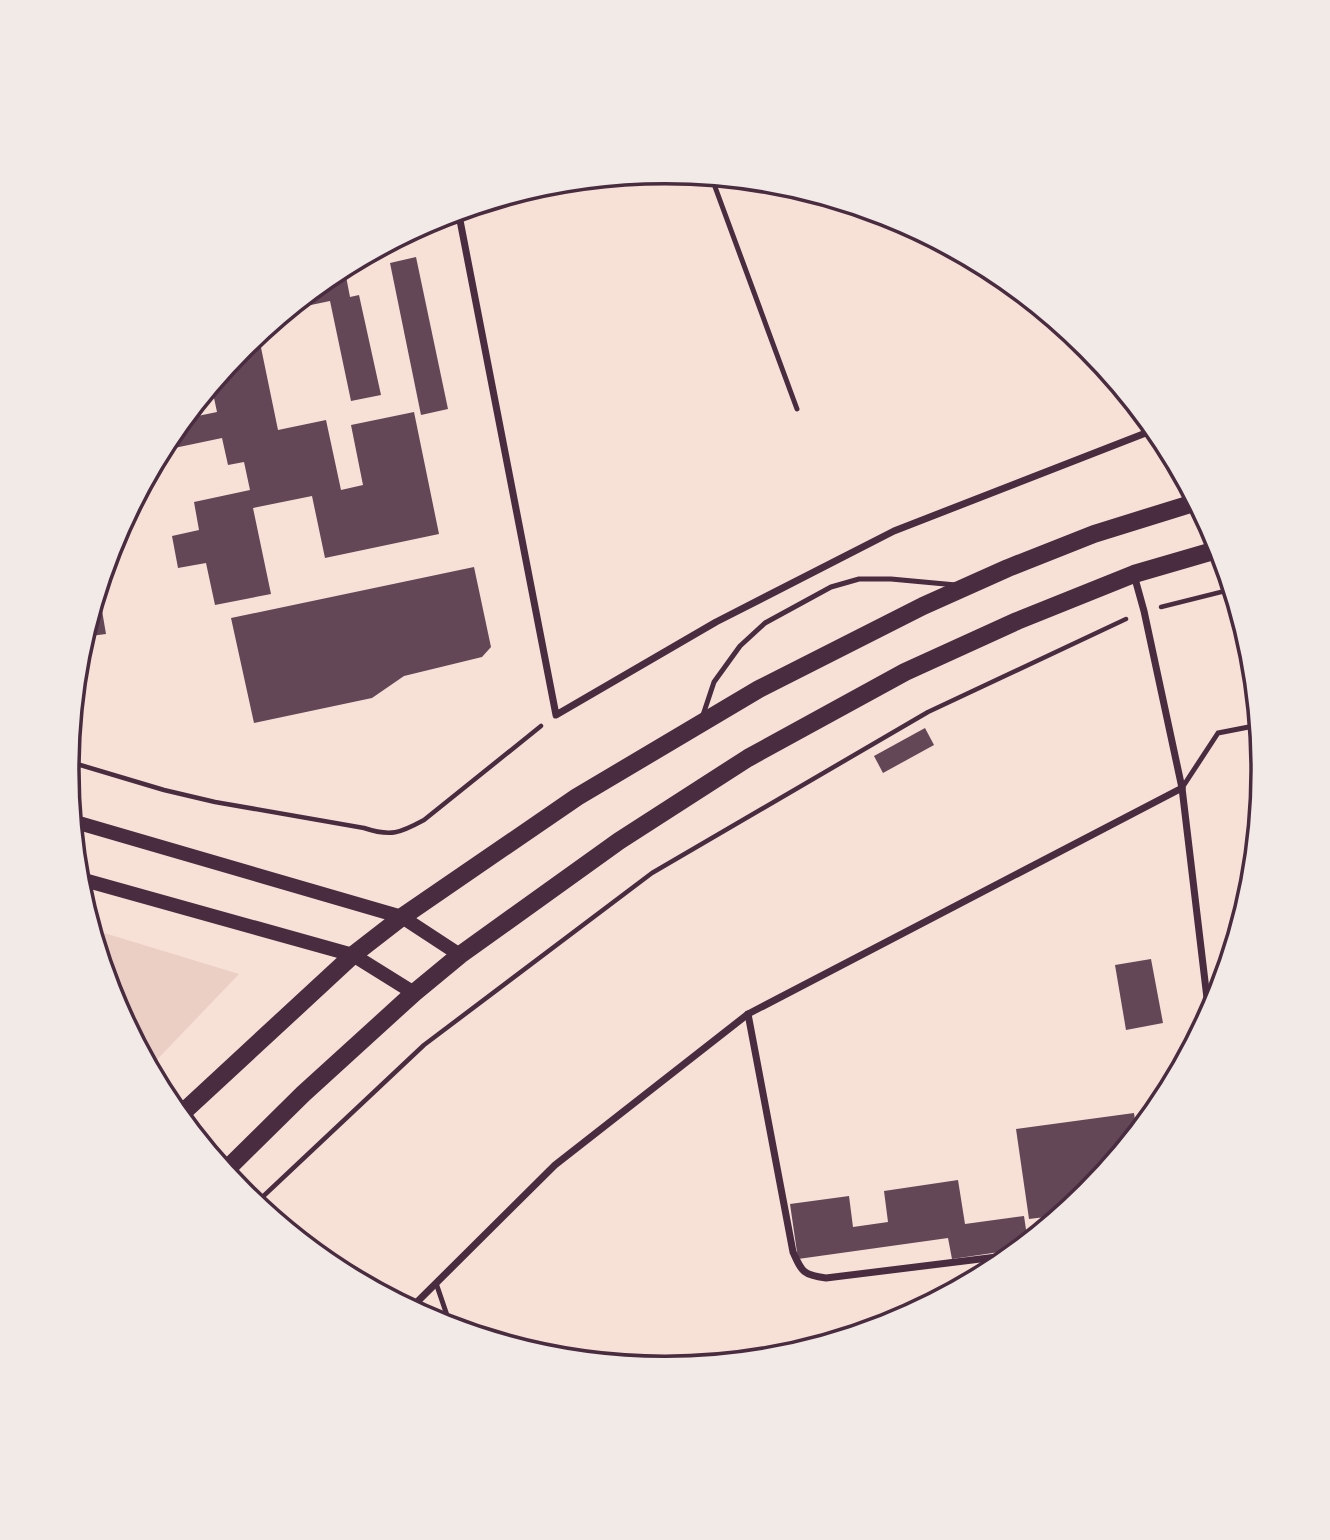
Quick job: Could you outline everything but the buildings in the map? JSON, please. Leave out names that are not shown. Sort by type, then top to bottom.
[{"type":"main road","points":[[187,1109],[354,956],[401,917],[578,797],[759,689],[966,586],[1094,534],[1188,505]]},
{"type":"main road","points":[[231,1164],[303,1094],[460,955],[619,841],[748,758],[905,672],[1017,621],[1134,574],[1209,552]]},
{"type":"main road","points":[[82,824],[401,917],[460,955]]},
{"type":"main road","points":[[90,882],[354,956],[414,993]]},
{"type":"street","points":[[460,221],[556,715],[716,622],[894,531],[1145,433]]},
{"type":"street","points":[[1134,574],[1182,788],[1207,995]]},
{"type":"street","points":[[418,1301],[555,1165],[748,1014],[1182,788]]},
{"type":"street","points":[[748,1014],[793,1252],[800,1268],[808,1275],[826,1278],[990,1258]]},
{"type":"lane","points":[[715,186],[797,409]]},
{"type":"lane","points":[[700,724],[714,682],[740,646],[765,622],[831,587],[859,579],[966,586]]},
{"type":"lane","points":[[1182,788],[1218,733],[1249,726]]},
{"type":"lane","points":[[436,1283],[447,1314]]},
{"type":"path","points":[[263,1197],[424,1045],[652,873],[928,712],[1144,611],[1223,591]]},
{"type":"path","points":[[79,765],[202,799],[364,828],[383,834],[403,832],[424,820],[556,715]]},
{"type":"shaded area","points":[[102,932],[239,974],[156,1061],[123,994]]}]
